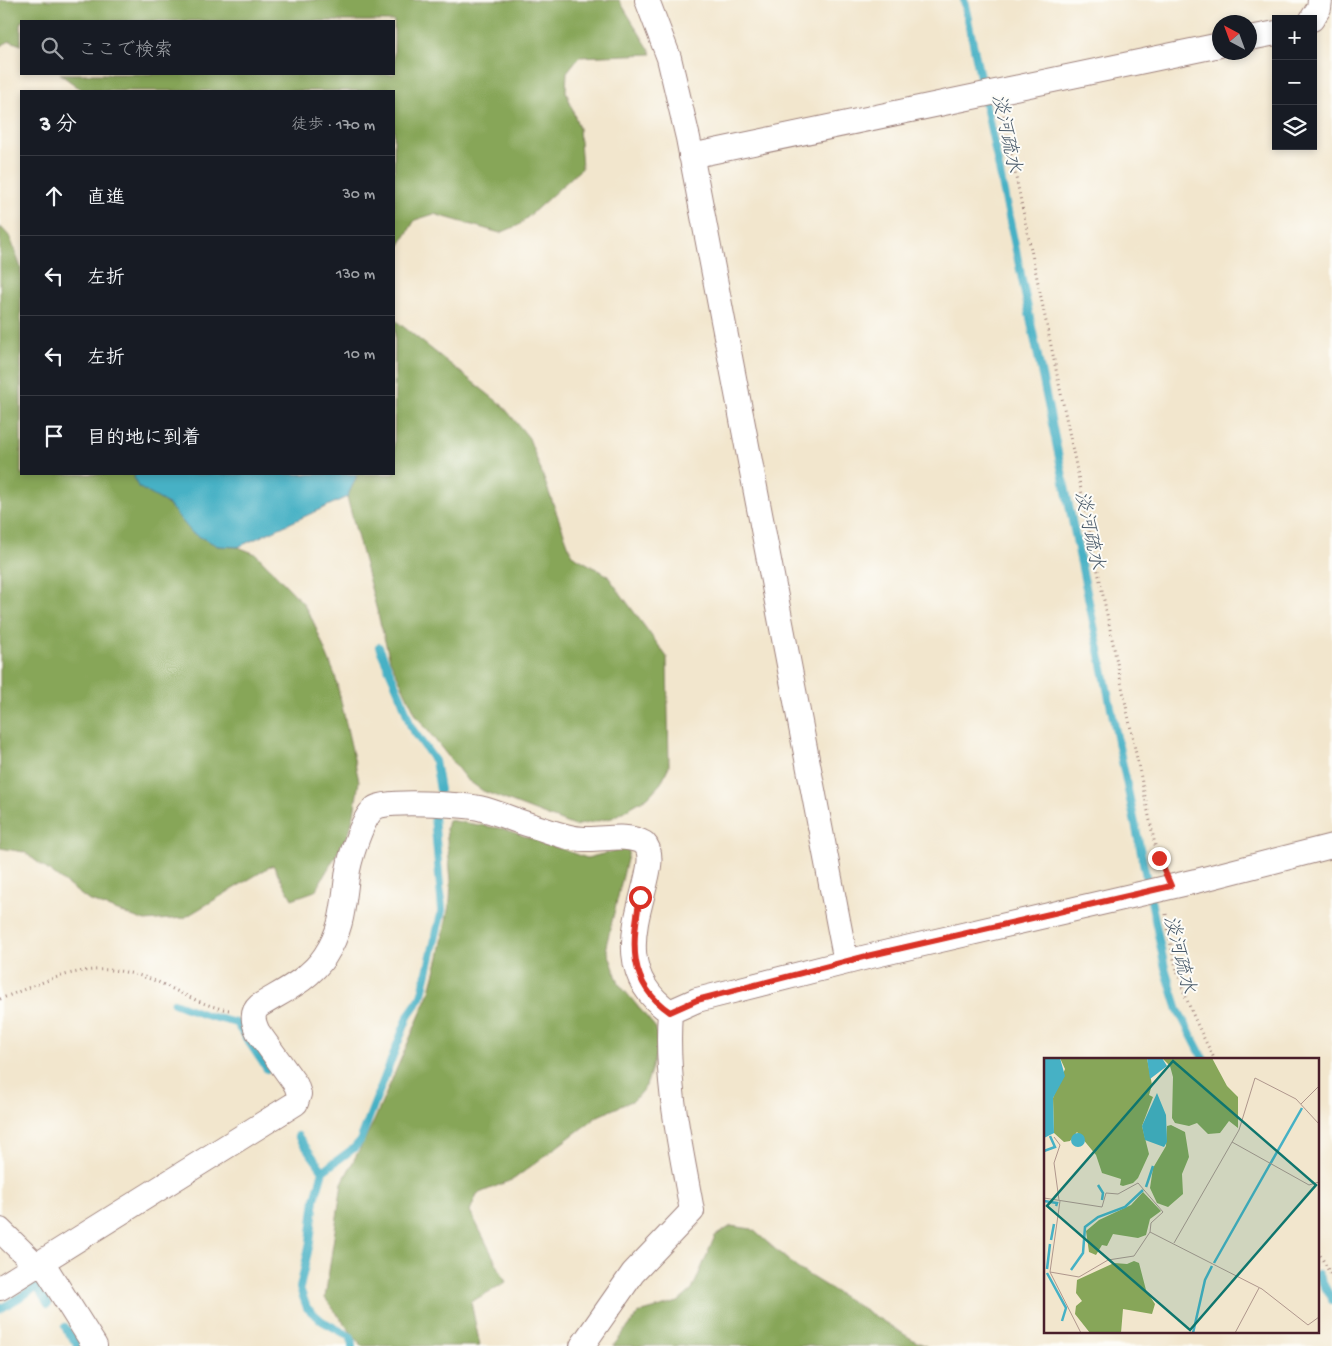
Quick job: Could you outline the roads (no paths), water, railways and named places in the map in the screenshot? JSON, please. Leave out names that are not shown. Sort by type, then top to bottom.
[{"type":"street","points":[[647,0],[669,58],[691,156],[846,962]]},
{"type":"street","points":[[1314,15],[1320,0]]},
{"type":"street","points":[[1257,37],[1272,34]]},
{"type":"street","points":[[691,156],[1212,47]]},
{"type":"street","points":[[0,1288],[296,1103],[299,1094],[296,1085],[258,1032],[254,1022],[254,1012],[259,1006],[303,981],[325,957],[342,923],[349,867],[364,824],[374,808],[390,802],[462,805],[584,840],[628,838],[644,843],[651,854],[638,912],[635,959],[641,981],[646,990],[656,1002],[670,1012]]},
{"type":"street","points":[[670,1012],[697,1000],[846,962],[1332,846]]},
{"type":"street","points":[[582,1346],[633,1273],[692,1211],[669,1079],[668,1045],[670,1012]]},
{"type":"street","points":[[0,1230],[39,1264],[95,1346]]},
{"type":"water","points":[[135,475],[356,475],[347,497],[238,547],[218,546],[192,533],[168,504],[138,487]]},
{"type":"waterway","name":"淡河疏水","points":[[964,0],[1165,968],[1178,1010],[1203,1058]]},
{"type":"waterway","points":[[379,647],[401,697],[411,727],[435,761],[440,790]]},
{"type":"waterway","points":[[352,1346],[351,1337],[322,1321],[307,1308],[300,1288],[310,1242],[315,1199],[323,1171],[354,1148],[360,1141],[409,1014],[421,997],[442,910],[434,816]]},
{"type":"waterway","points":[[174,1003],[205,1015],[236,1023],[267,1069]]},
{"type":"waterway","points":[[298,1136],[323,1171]]},
{"type":"waterway","name":"淡河疏水","points":[[1320,1278],[1332,1300]]},
{"type":"waterway","points":[[0,1309],[37,1287],[48,1304]]},
{"type":"waterway","points":[[65,1327],[78,1346]]}]
